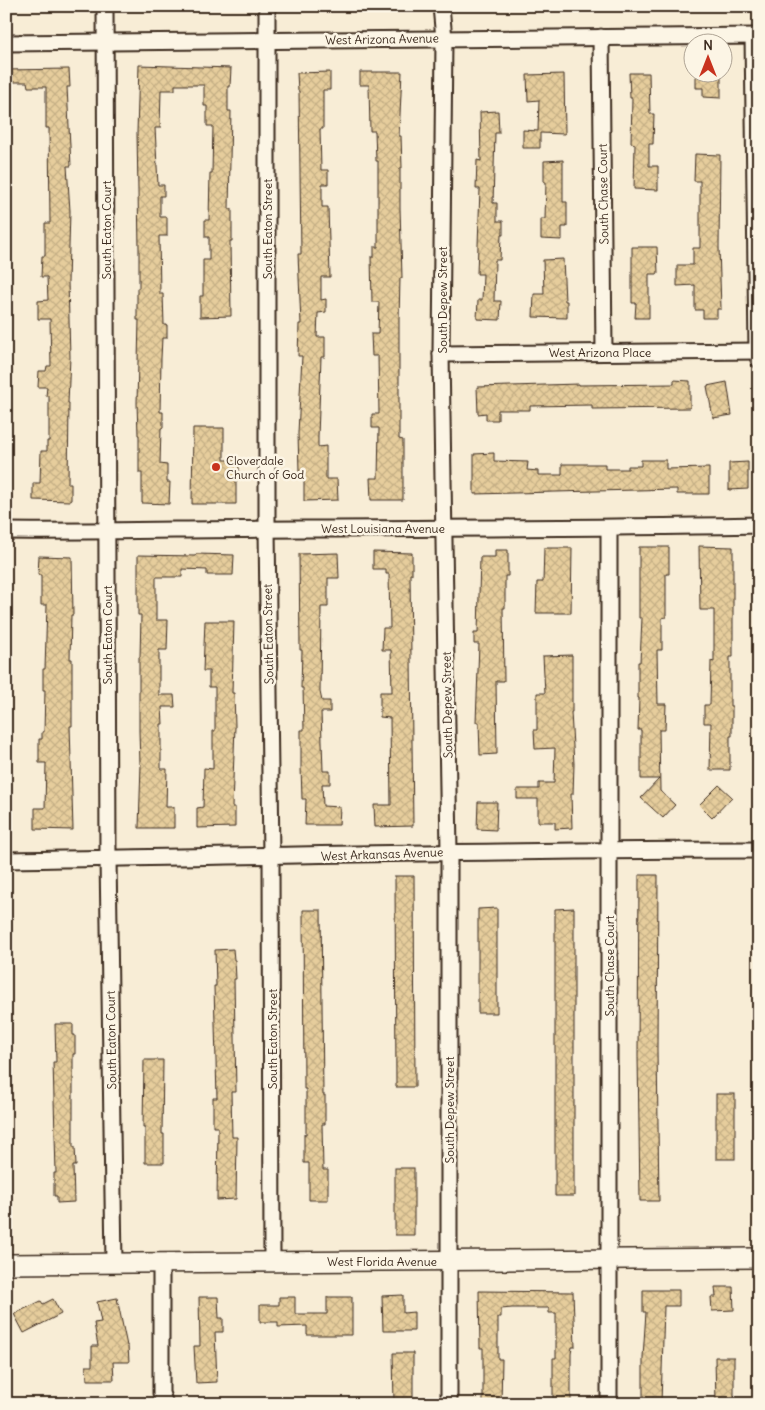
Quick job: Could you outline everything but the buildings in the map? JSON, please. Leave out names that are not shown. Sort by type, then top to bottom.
[{"type":"street","name":"South Eaton Court","points":[[105,6],[108,858],[114,1263]]},
{"type":"street","name":"South Eaton Street","points":[[267,6],[267,529],[271,856],[272,1262]]},
{"type":"street","name":"South Depew Street","points":[[441,6],[444,38],[441,354],[450,852],[449,1404]]},
{"type":"street","name":"West Arizona Avenue","points":[[6,43],[756,36]]},
{"type":"street","points":[[756,36],[758,354]]},
{"type":"street","name":"South Chase Court","points":[[602,37],[604,352]]},
{"type":"street","name":"West Arizona Place","points":[[441,354],[604,352],[758,354]]},
{"type":"street","name":"West Louisiana Avenue","points":[[6,530],[107,532],[759,525]]},
{"type":"street","name":"South Chase Court","points":[[609,528],[609,1404]]},
{"type":"street","name":"West Arkansas Avenue","points":[[6,860],[450,852],[759,850]]},
{"type":"street","name":"West Florida Avenue","points":[[6,1264],[759,1258]]},
{"type":"street","points":[[161,1263],[161,1392],[165,1404]]},
{"type":"place","name":"Cloverdale Church of God","points":[[216,467]]}]
